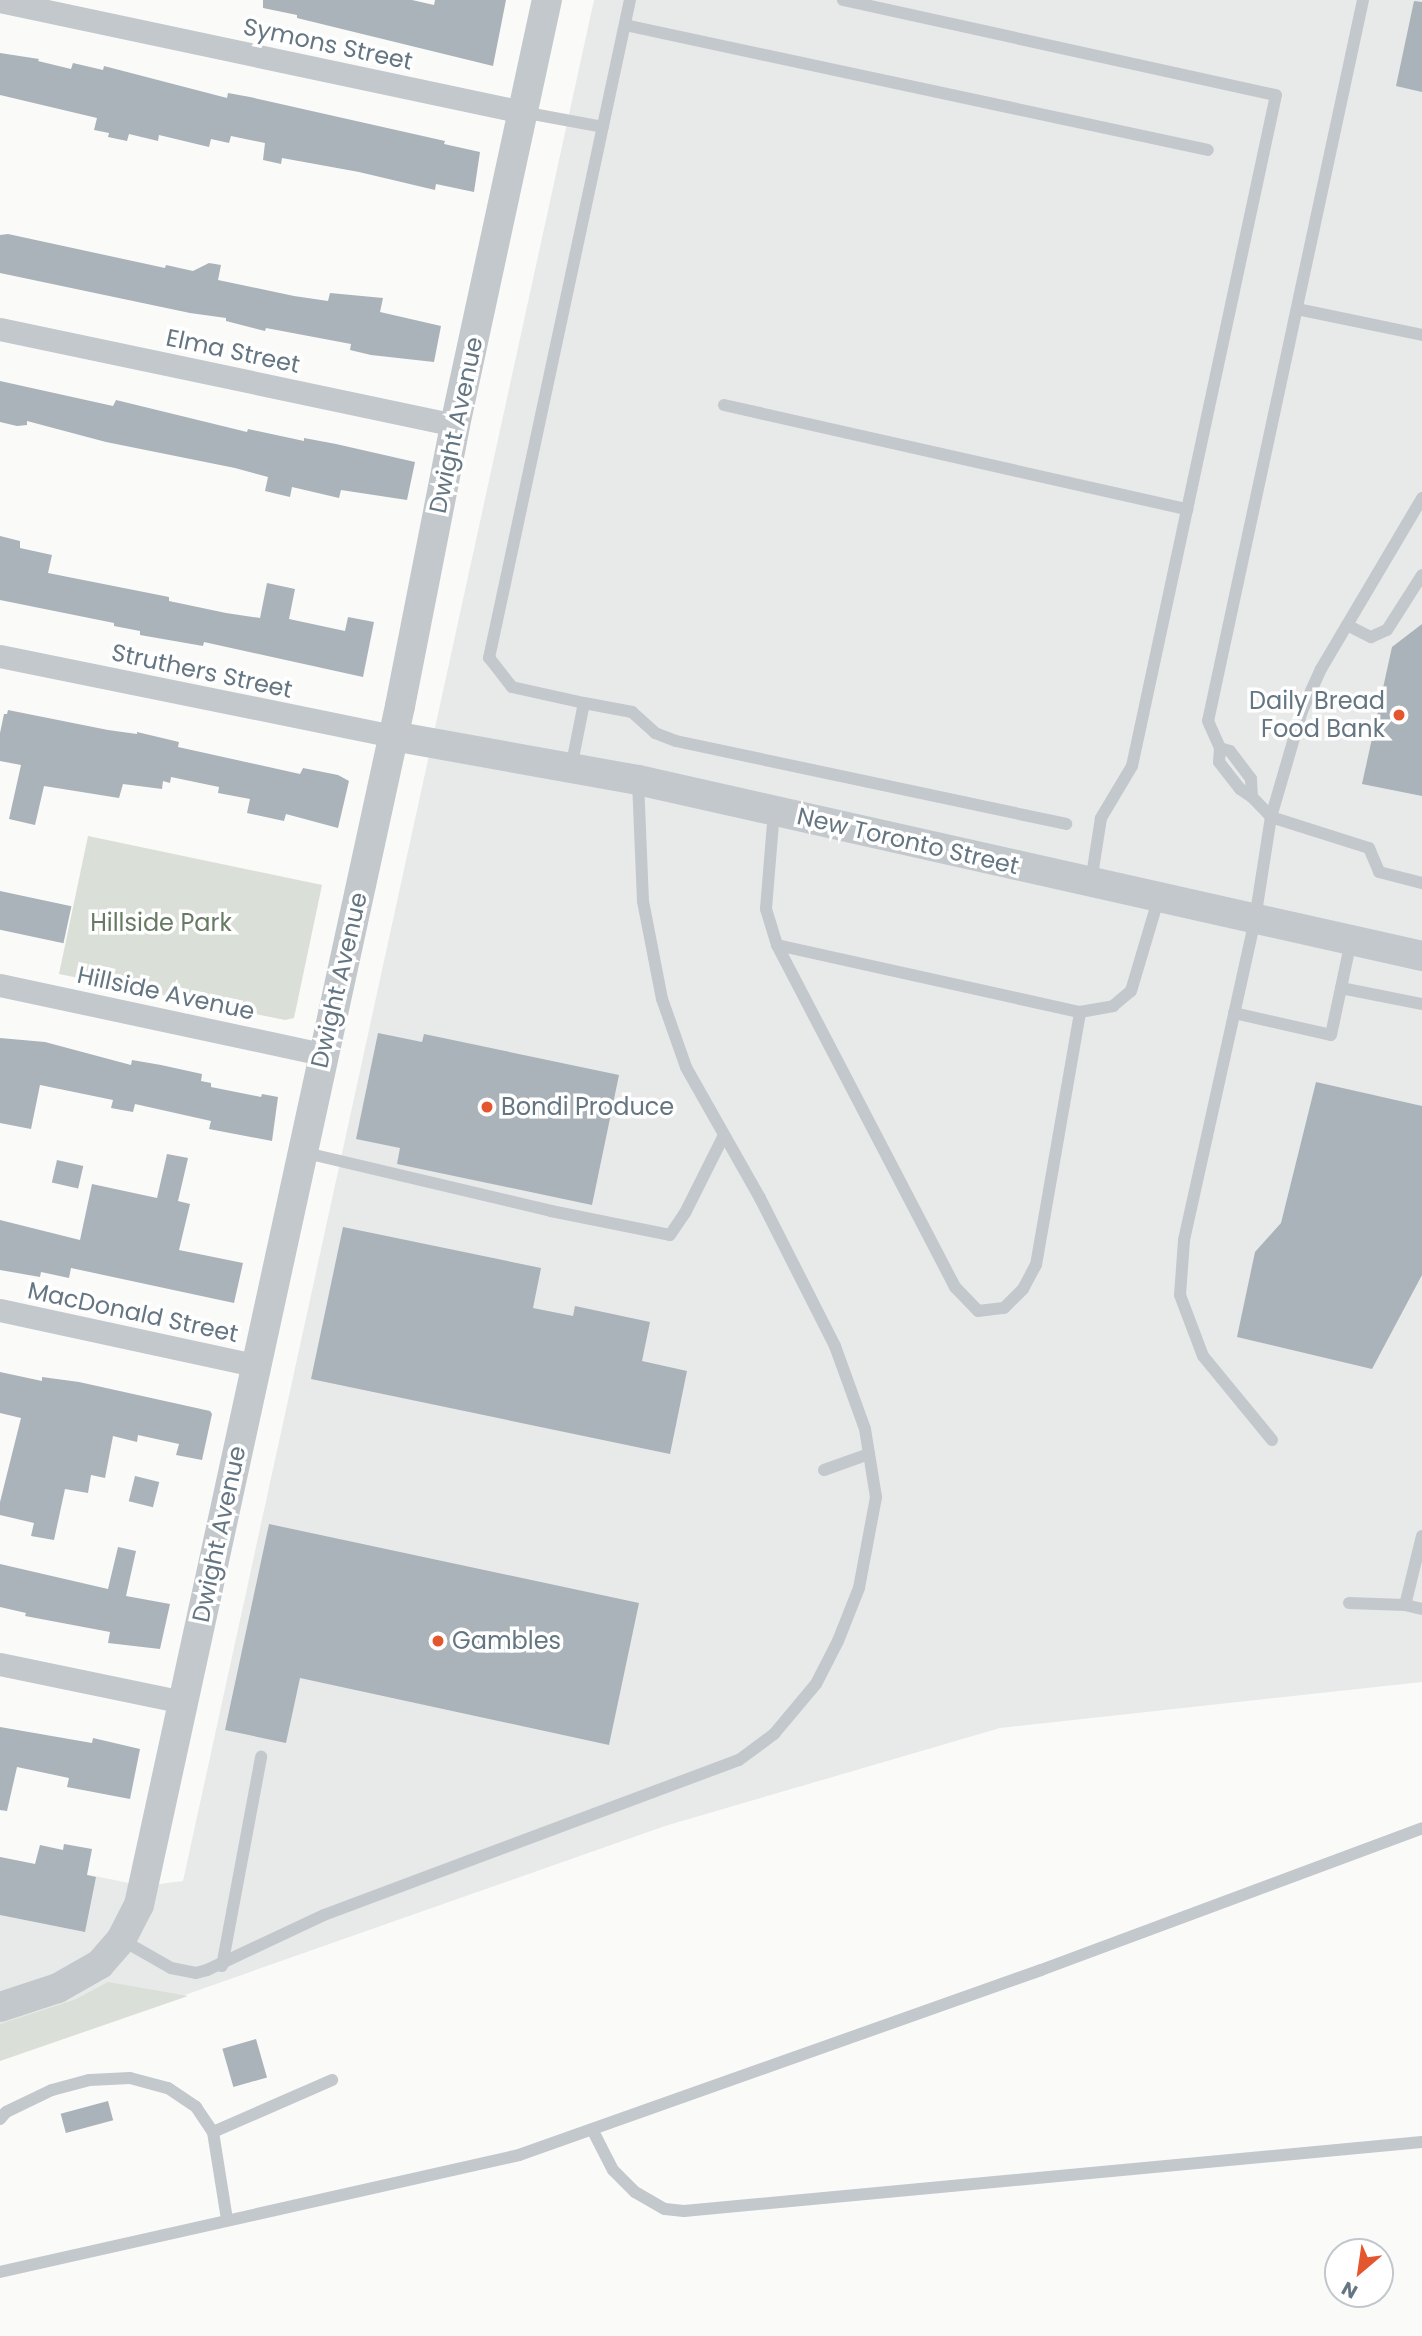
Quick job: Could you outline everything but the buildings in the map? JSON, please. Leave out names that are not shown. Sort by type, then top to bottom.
[{"type":"street","name":"Dwight Avenue","points":[[116,1946],[135,1913],[144,1886],[393,736],[455,425],[547,0]]},
{"type":"street","name":"Symons Street","points":[[0,1],[522,112]]},
{"type":"street","name":"Elma Street","points":[[0,329],[455,425]]},
{"type":"street","name":"Struthers Street","points":[[0,656],[393,736]]},
{"type":"street","name":"New Toronto Street","points":[[393,736],[638,780],[1422,956]]},
{"type":"street","name":"Hillside Avenue","points":[[0,985],[322,1054]]},
{"type":"street","name":"MacDonald Street","points":[[0,1310],[255,1365]]},
{"type":"street","points":[[0,1664],[183,1702]]},
{"type":"street","points":[[0,2007],[80,1978],[116,1946]]},
{"type":"lane","points":[[630,0],[489,658],[512,687],[632,712],[655,733],[676,741],[1066,824]]},
{"type":"lane","points":[[843,0],[1276,95],[1132,766],[1101,818],[1091,882]]},
{"type":"lane","points":[[1363,0],[1208,721],[1220,748],[1219,762],[1240,789],[1252,797],[1271,817],[1370,848],[1379,873],[1422,883]]},
{"type":"lane","points":[[625,25],[1208,150]]},
{"type":"lane","points":[[522,112],[603,127]]},
{"type":"lane","points":[[1297,309],[1422,335]]},
{"type":"lane","points":[[724,405],[1187,509]]},
{"type":"lane","points":[[1272,1440],[1203,1356],[1180,1295],[1184,1240],[1255,919],[1271,817],[1302,711],[1321,668],[1422,498]]},
{"type":"lane","points":[[1347,625],[1371,636],[1387,630],[1422,575]]},
{"type":"lane","points":[[571,768],[584,703]]},
{"type":"lane","points":[[116,1946],[183,1972],[222,1966],[324,1915],[739,1760],[774,1734],[816,1684],[838,1641],[859,1588],[876,1497],[864,1429],[835,1346],[686,1067],[662,999],[643,901],[638,780]]},
{"type":"lane","points":[[774,811],[766,909],[777,945],[955,1287],[978,1311],[1004,1308],[1023,1289],[1036,1265],[1080,1012]]},
{"type":"lane","points":[[777,945],[1080,1012],[1112,1006],[1131,991],[1159,897]]},
{"type":"lane","points":[[1234,1013],[1331,1035],[1351,940]]},
{"type":"lane","points":[[1341,988],[1422,1004]]},
{"type":"lane","points":[[302,1152],[551,1211],[670,1235],[685,1213],[724,1135]]},
{"type":"lane","points":[[824,1470],[869,1454]]},
{"type":"lane","points":[[1405,1605],[1422,1536]]},
{"type":"lane","points":[[1349,1603],[1405,1605],[1422,1609]]},
{"type":"lane","points":[[222,1966],[261,1757]]},
{"type":"lane","points":[[0,2272],[519,2155],[1041,1970],[1422,1828]]},
{"type":"lane","points":[[0,2119],[6,2112],[52,2090],[90,2080],[130,2078],[168,2088],[196,2107],[213,2132],[228,2219]]},
{"type":"lane","points":[[213,2132],[332,2080]]},
{"type":"lane","points":[[593,2131],[614,2170],[635,2192],[665,2208],[684,2211],[1422,2141]]},
{"type":"shaded area","points":[[594,0],[1422,0],[1422,1682],[1000,1728],[665,1826],[0,2060],[0,1857],[144,1886],[183,1881]]},
{"type":"green space","name":"Hillside Park","points":[[88,836],[322,885],[294,1018],[285,1020],[59,974]]},
{"type":"green space","points":[[108,1982],[188,1996],[0,2061],[0,2024],[74,2000]]},
{"type":"place","name":"Daily Bread Food Bank","points":[[1399,715]]},
{"type":"place","name":"Bondi Produce","points":[[487,1107]]},
{"type":"place","name":"Gambles","points":[[438,1641]]}]
